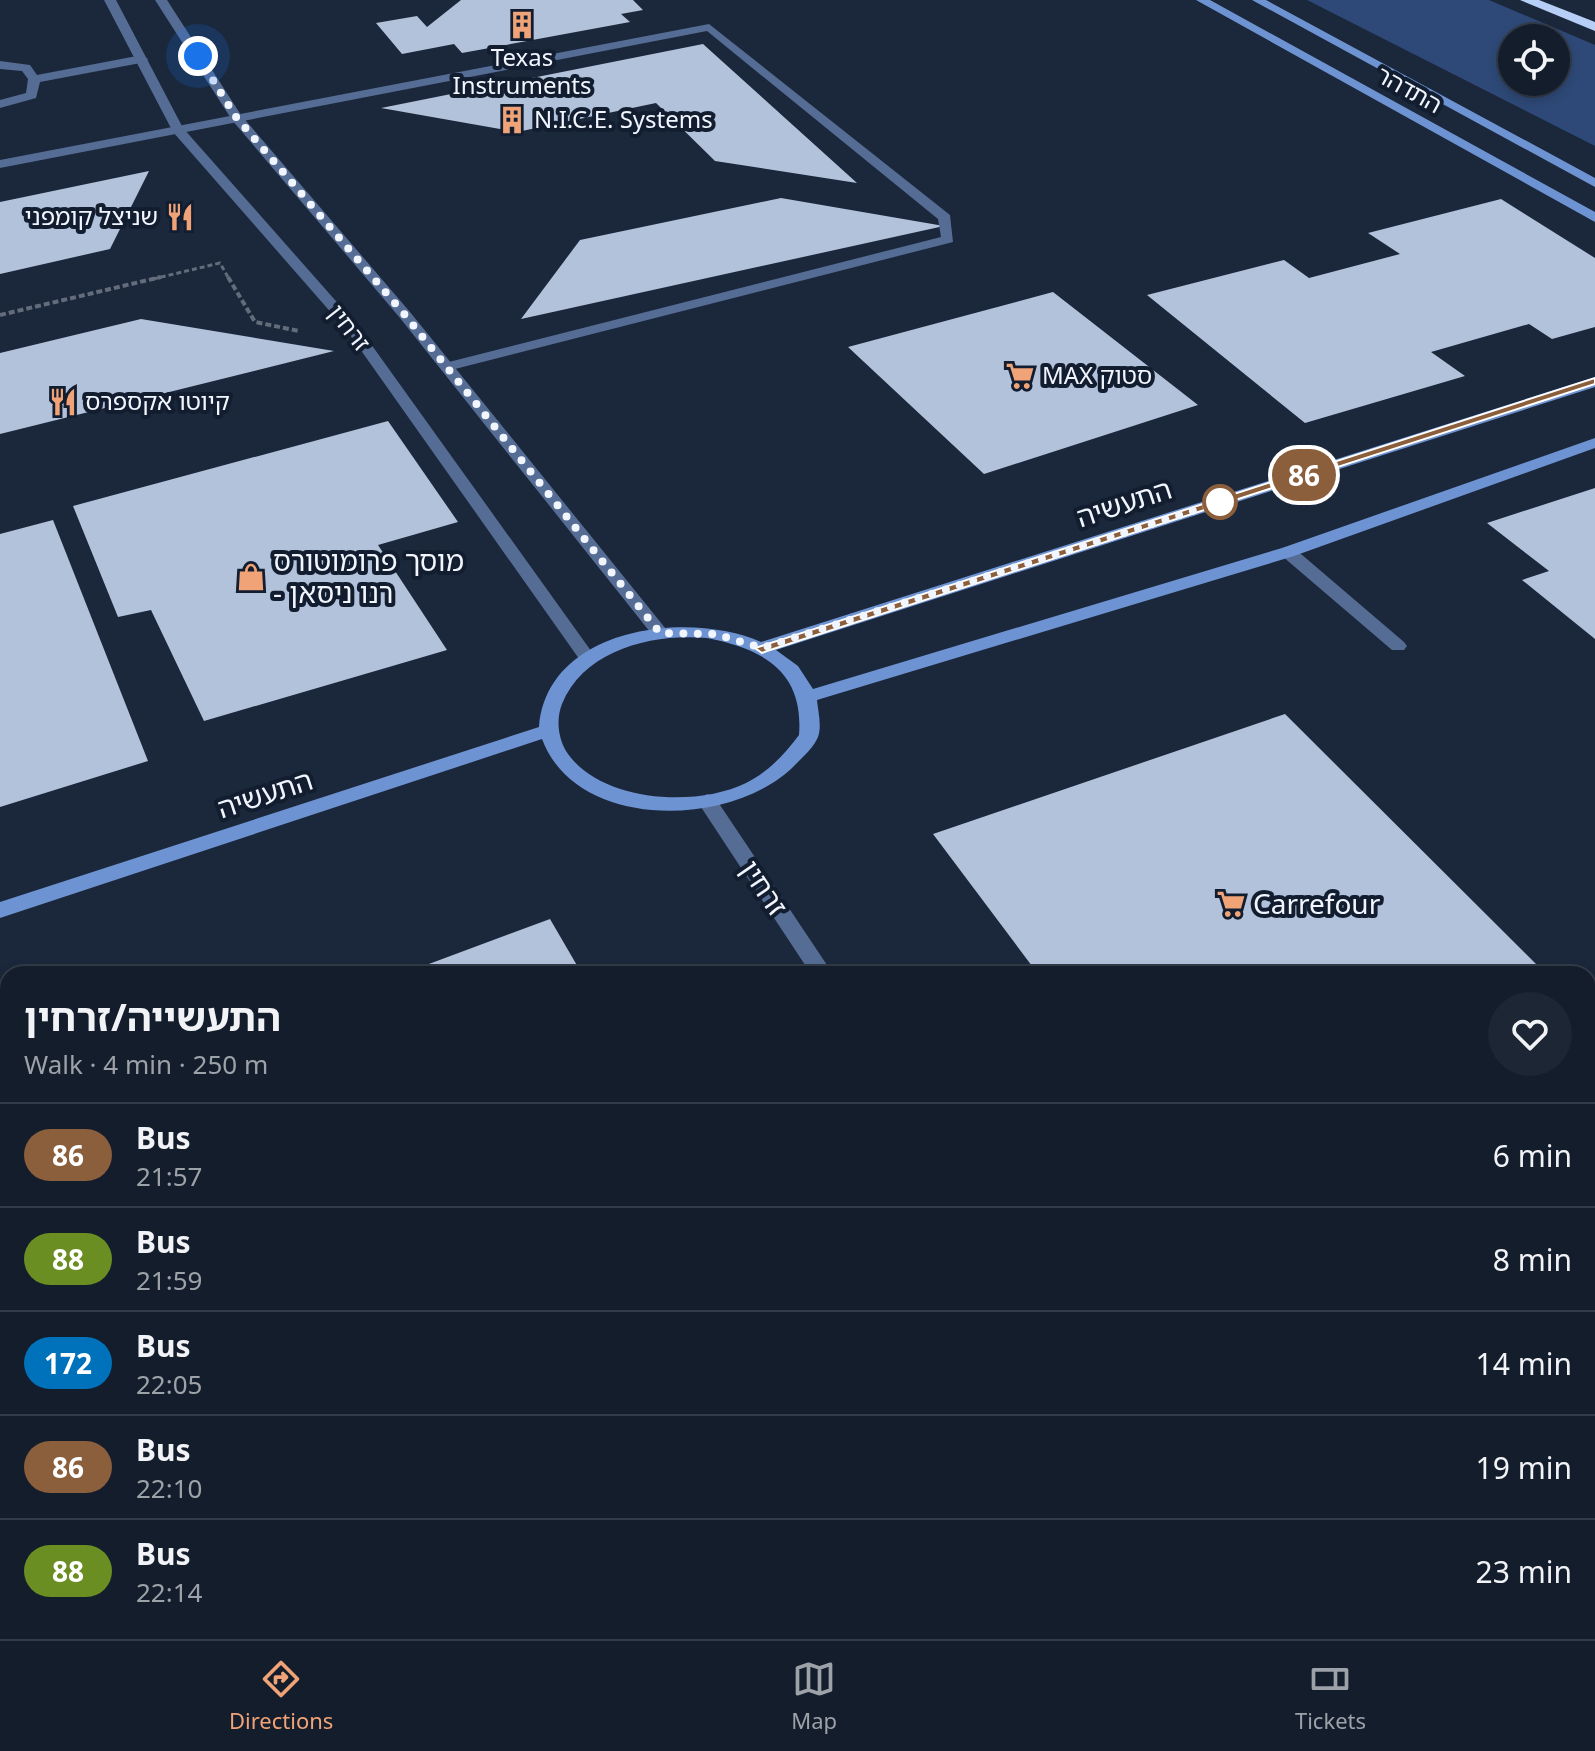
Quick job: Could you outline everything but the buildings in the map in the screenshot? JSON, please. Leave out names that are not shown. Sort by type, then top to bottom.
[{"type":"highway","points":[[1527,0],[1595,27]]},
{"type":"street","name":"זרחין","points":[[110,0],[177,129],[353,329],[588,659]]},
{"type":"street","name":"זרחין","points":[[161,0],[236,117],[446,367],[660,633]]},
{"type":"street","name":"התדהר","points":[[1202,0],[1595,218]]},
{"type":"street","name":"התדהר","points":[[1258,0],[1595,183]]},
{"type":"street","points":[[0,164],[709,27],[945,218],[948,239],[446,367]]},
{"type":"street","points":[[34,79],[142,59]]},
{"type":"street","points":[[0,65],[26,68],[34,79]]},
{"type":"street","points":[[0,104],[29,97],[34,79]]},
{"type":"street","name":"התעשיה","points":[[762,648],[1595,382]]},
{"type":"street","points":[[810,696],[1288,552],[1595,443]]},
{"type":"street","points":[[1288,552],[1398,646]]},
{"type":"street","points":[[660,633],[715,634],[762,648],[787,664],[810,696],[809,736],[782,770],[742,793],[670,806],[615,796],[574,774],[560,760],[547,731],[557,688],[588,659],[622,643],[660,633]]},
{"type":"street","name":"התעשיה","points":[[0,910],[547,731]]},
{"type":"street","name":"זרחין","points":[[707,801],[817,966]]},
{"type":"path","points":[[0,315],[220,263],[255,322],[310,333]]},
{"type":"shaded area","points":[[1307,0],[1489,0],[1546,24],[1498,24],[1498,96],[1570,96],[1570,34],[1595,45],[1595,146]]},
{"type":"bus line","name":"86","points":[[762,648],[1595,382]]},
{"type":"place","name":"Texas Instruments","points":[[522,25]]},
{"type":"place","name":"N.I.C.E. Systems","points":[[512,120]]},
{"type":"place","name":"שניצל קומפני","points":[[180,217]]},
{"type":"place","name":"MAX סטוק","points":[[1020,376]]},
{"type":"place","name":"קיוטו אקספרס","points":[[63,402]]},
{"type":"place","name":"מוסך פרומוטורס - רנו ניסאן","points":[[251,577]]},
{"type":"place","name":"Carrefour","points":[[1231,904]]},
{"type":"route","points":[[198,56],[236,117],[405,315],[660,633],[715,634],[762,648],[1230,499],[1220,502]]}]
